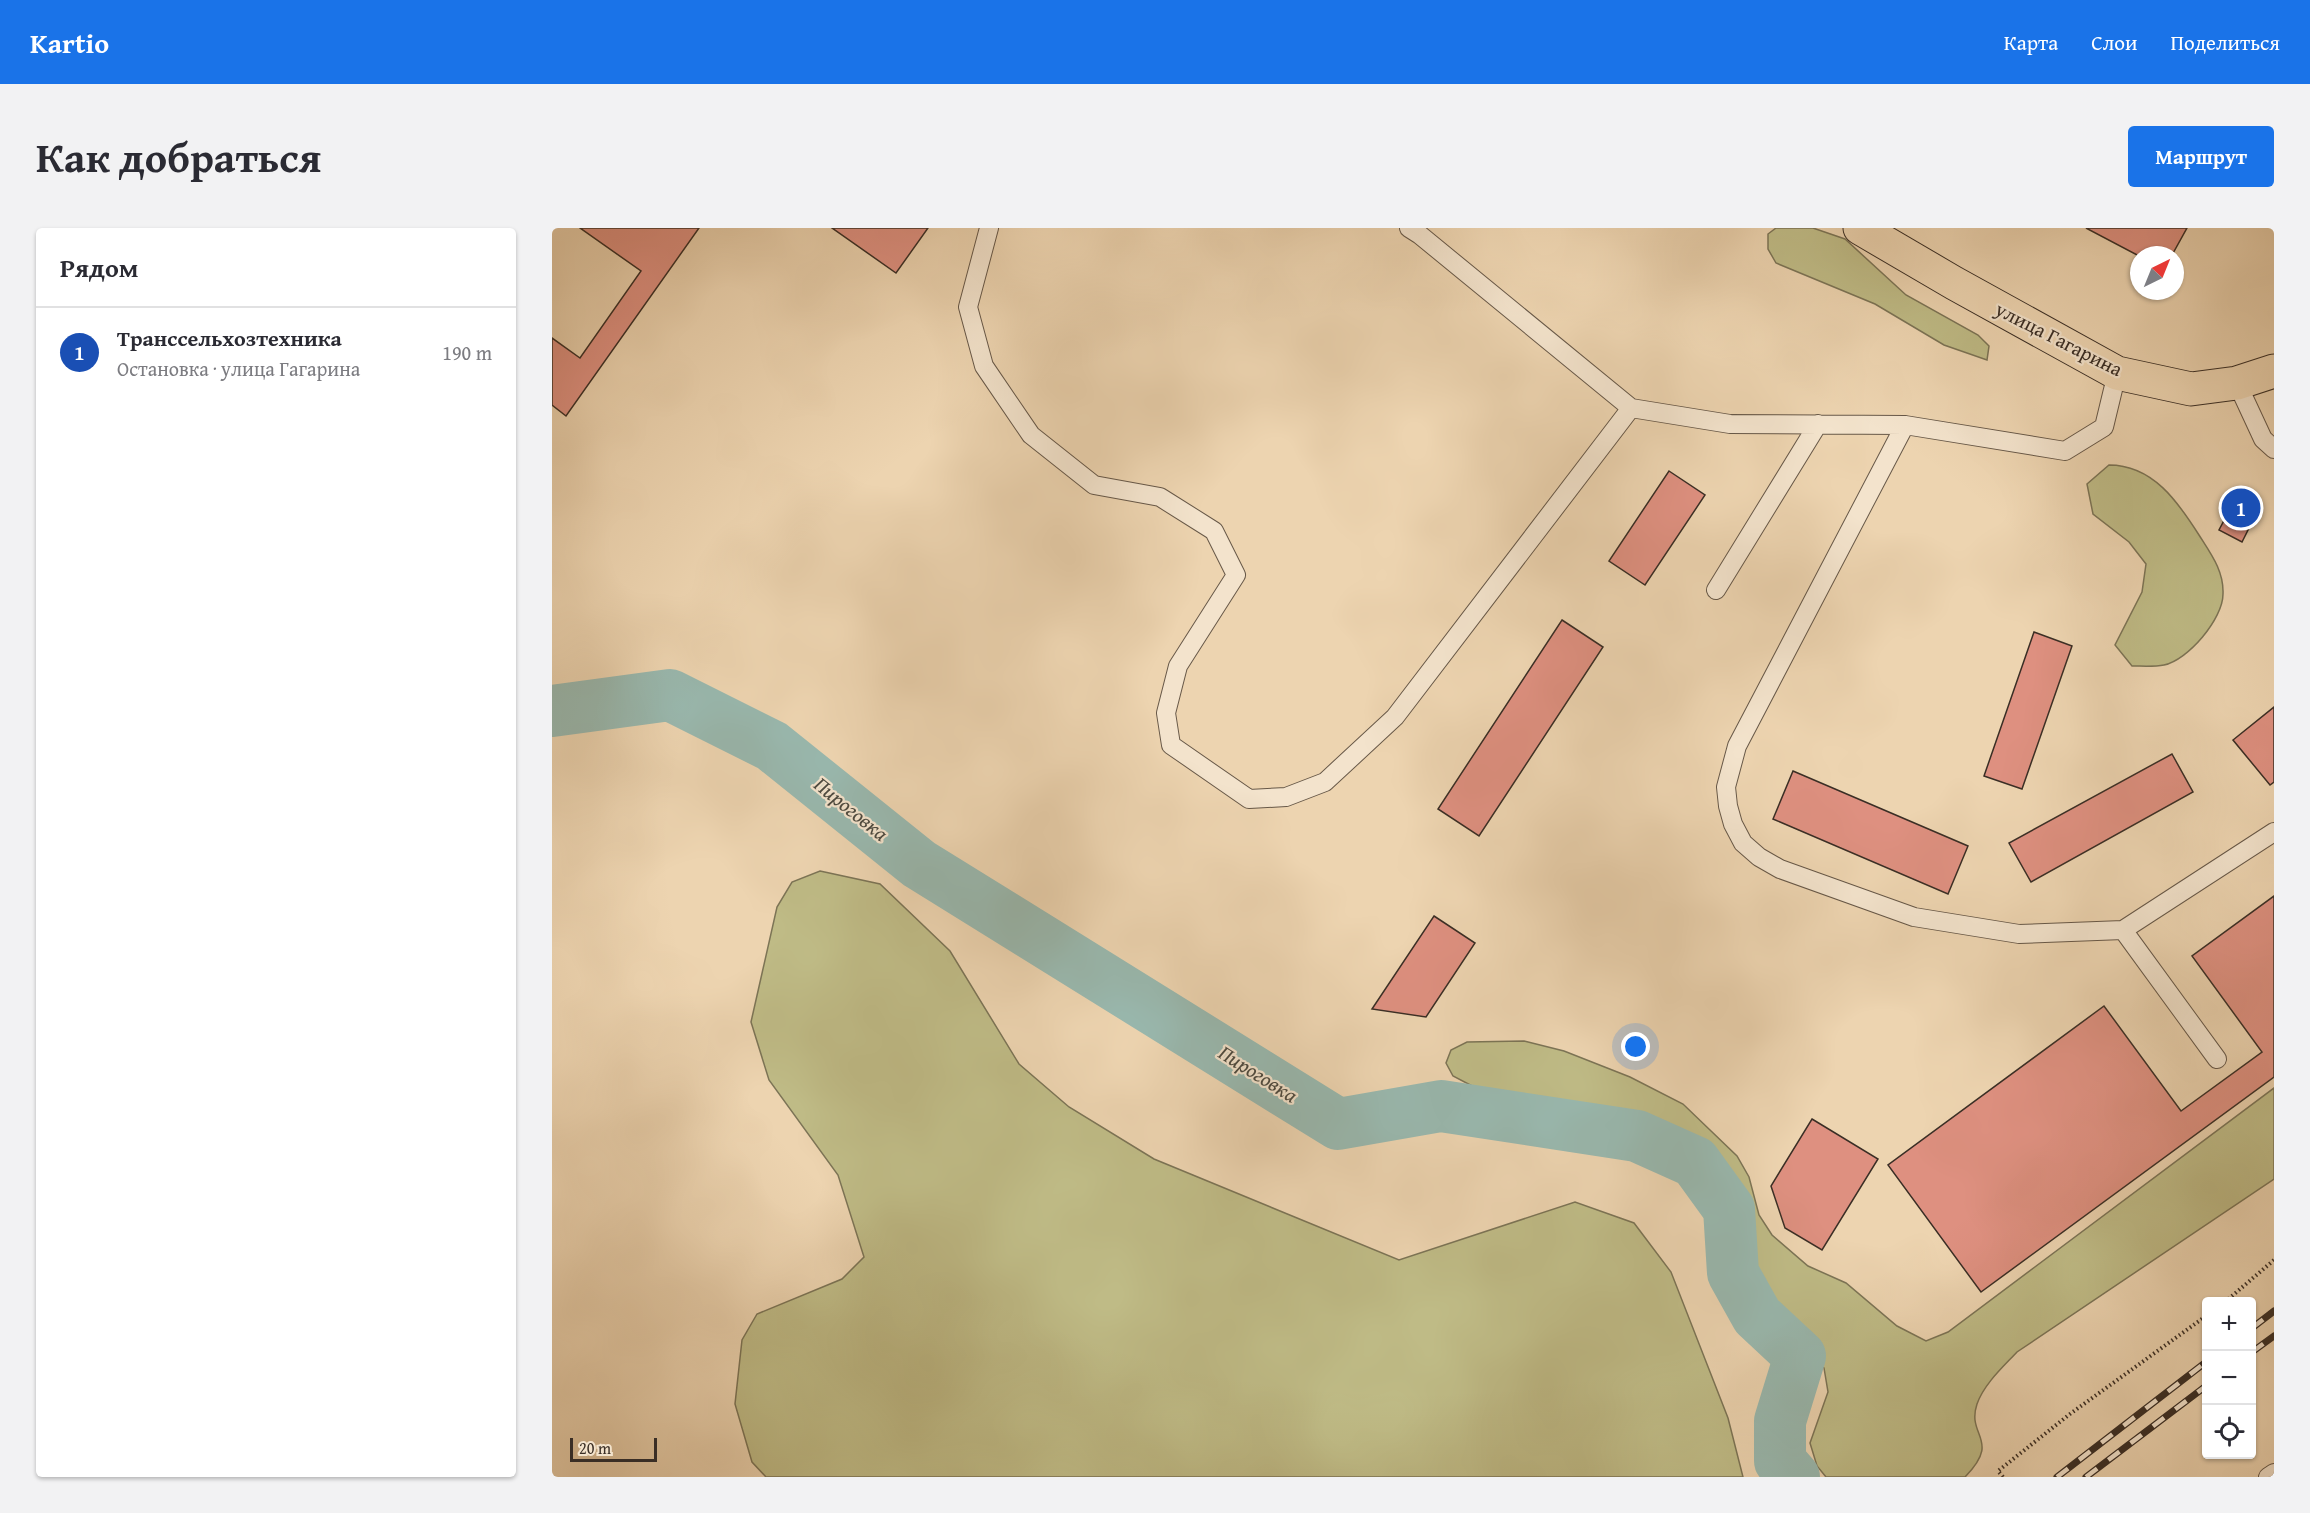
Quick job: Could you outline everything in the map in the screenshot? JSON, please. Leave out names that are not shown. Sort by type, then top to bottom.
[{"type":"main road","name":"улица Гагарина","points":[[1860,228],[1953,283],[2117,373],[2191,389],[2237,383],[2274,371]]},
{"type":"lane","points":[[989,228],[968,307],[984,366],[1031,435],[1094,485],[1160,497],[1214,531],[1236,575],[1178,666],[1166,713],[1171,745],[1249,799],[1286,797],[1325,782],[1395,717],[1631,408]]},
{"type":"lane","points":[[1409,228],[1631,408],[1730,424],[1905,425],[2065,451],[2104,427],[2117,373]]},
{"type":"lane","points":[[2237,383],[2263,439],[2274,449]]},
{"type":"lane","points":[[1716,590],[1818,424]]},
{"type":"lane","points":[[1905,425],[1737,746],[1726,788],[1733,824],[1743,843],[1780,869],[1914,917],[2019,934],[2123,930],[2274,832]]},
{"type":"lane","points":[[2123,930],[2217,1059]]},
{"type":"lane","points":[[2268,1477],[2274,1473]]},
{"type":"path","points":[[2231,1297],[2274,1260]]},
{"type":"path","points":[[2003,1477],[1998,1471],[2049,1430],[2202,1319]]},
{"type":"shaded area","points":[[1776,228],[1813,228],[1845,239],[1906,295],[1978,335],[1989,346],[1987,360],[1944,345],[1875,304],[1776,263],[1768,249],[1768,234]]},
{"type":"shaded area","points":[[2109,465],[2139,471],[2163,488],[2191,523],[2219,570],[2223,594],[2211,626],[2193,647],[2173,662],[2164,665],[2132,666],[2115,645],[2142,592],[2146,564],[2129,542],[2093,514],[2087,484]]},
{"type":"shaded area","points":[[820,871],[880,884],[950,951],[1019,1064],[1069,1107],[1154,1159],[1399,1260],[1575,1202],[1634,1223],[1671,1272],[1728,1418],[1743,1477],[766,1477],[752,1462],[735,1404],[742,1340],[757,1314],[842,1279],[864,1257],[838,1175],[769,1080],[751,1022],[777,907],[792,882]]},
{"type":"shaded area","points":[[1524,1041],[1564,1051],[1630,1077],[1683,1104],[1737,1156],[1749,1177],[1759,1215],[1772,1235],[1808,1266],[1846,1283],[1897,1326],[1926,1341],[1948,1332],[2274,1088],[2274,1179],[2017,1352],[1989,1383],[1977,1404],[1975,1415],[1981,1439],[1981,1454],[1965,1477],[1826,1477],[1817,1466],[1810,1443],[1828,1392],[1824,1368],[1789,1327],[1751,1272],[1740,1241],[1736,1202],[1706,1159],[1670,1130],[1638,1116],[1474,1087],[1453,1076],[1446,1063],[1451,1050],[1467,1042]]},
{"type":"building","points":[[580,228],[699,228],[566,416],[552,405],[552,338],[580,358],[641,271]]},
{"type":"building","points":[[832,228],[928,228],[896,273]]},
{"type":"building","points":[[2086,228],[2187,228],[2177,246],[2130,246],[2130,251]]},
{"type":"building","points":[[1669,471],[1705,495],[1645,585],[1609,561]]},
{"type":"building","points":[[2228,513],[2251,524],[2242,542],[2219,530]]},
{"type":"building","points":[[1562,620],[1603,647],[1479,836],[1438,809]]},
{"type":"building","points":[[2034,632],[2072,646],[2022,789],[1984,776]]},
{"type":"building","points":[[2274,707],[2274,782],[2270,785],[2233,740]]},
{"type":"building","points":[[2172,754],[2193,792],[2031,882],[2009,843]]},
{"type":"building","points":[[1793,771],[1968,846],[1948,894],[1773,819]]},
{"type":"building","points":[[2274,896],[2274,1077],[1981,1292],[1888,1165],[2104,1006],[2181,1111],[2262,1052],[2192,956]]},
{"type":"building","points":[[1434,916],[1475,943],[1426,1017],[1372,1009]]},
{"type":"building","points":[[1812,1119],[1878,1159],[1822,1250],[1785,1228],[1771,1186]]},
{"type":"waterway","name":"Пироговка","points":[[552,711],[670,695],[772,746],[919,864],[1338,1124],[1441,1106],[1637,1136],[1695,1162],[1729,1209],[1733,1273],[1757,1316],[1800,1356],[1780,1421],[1780,1461],[1794,1477]]},
{"type":"railway","points":[[2256,1325],[2274,1311]]},
{"type":"railway","points":[[2253,1351],[2274,1336]]},
{"type":"railway","points":[[2057,1477],[2202,1365]]},
{"type":"railway","points":[[2086,1477],[2202,1389]]},
{"type":"place","name":"Транссельхозтехника","points":[[2241,508]]}]
